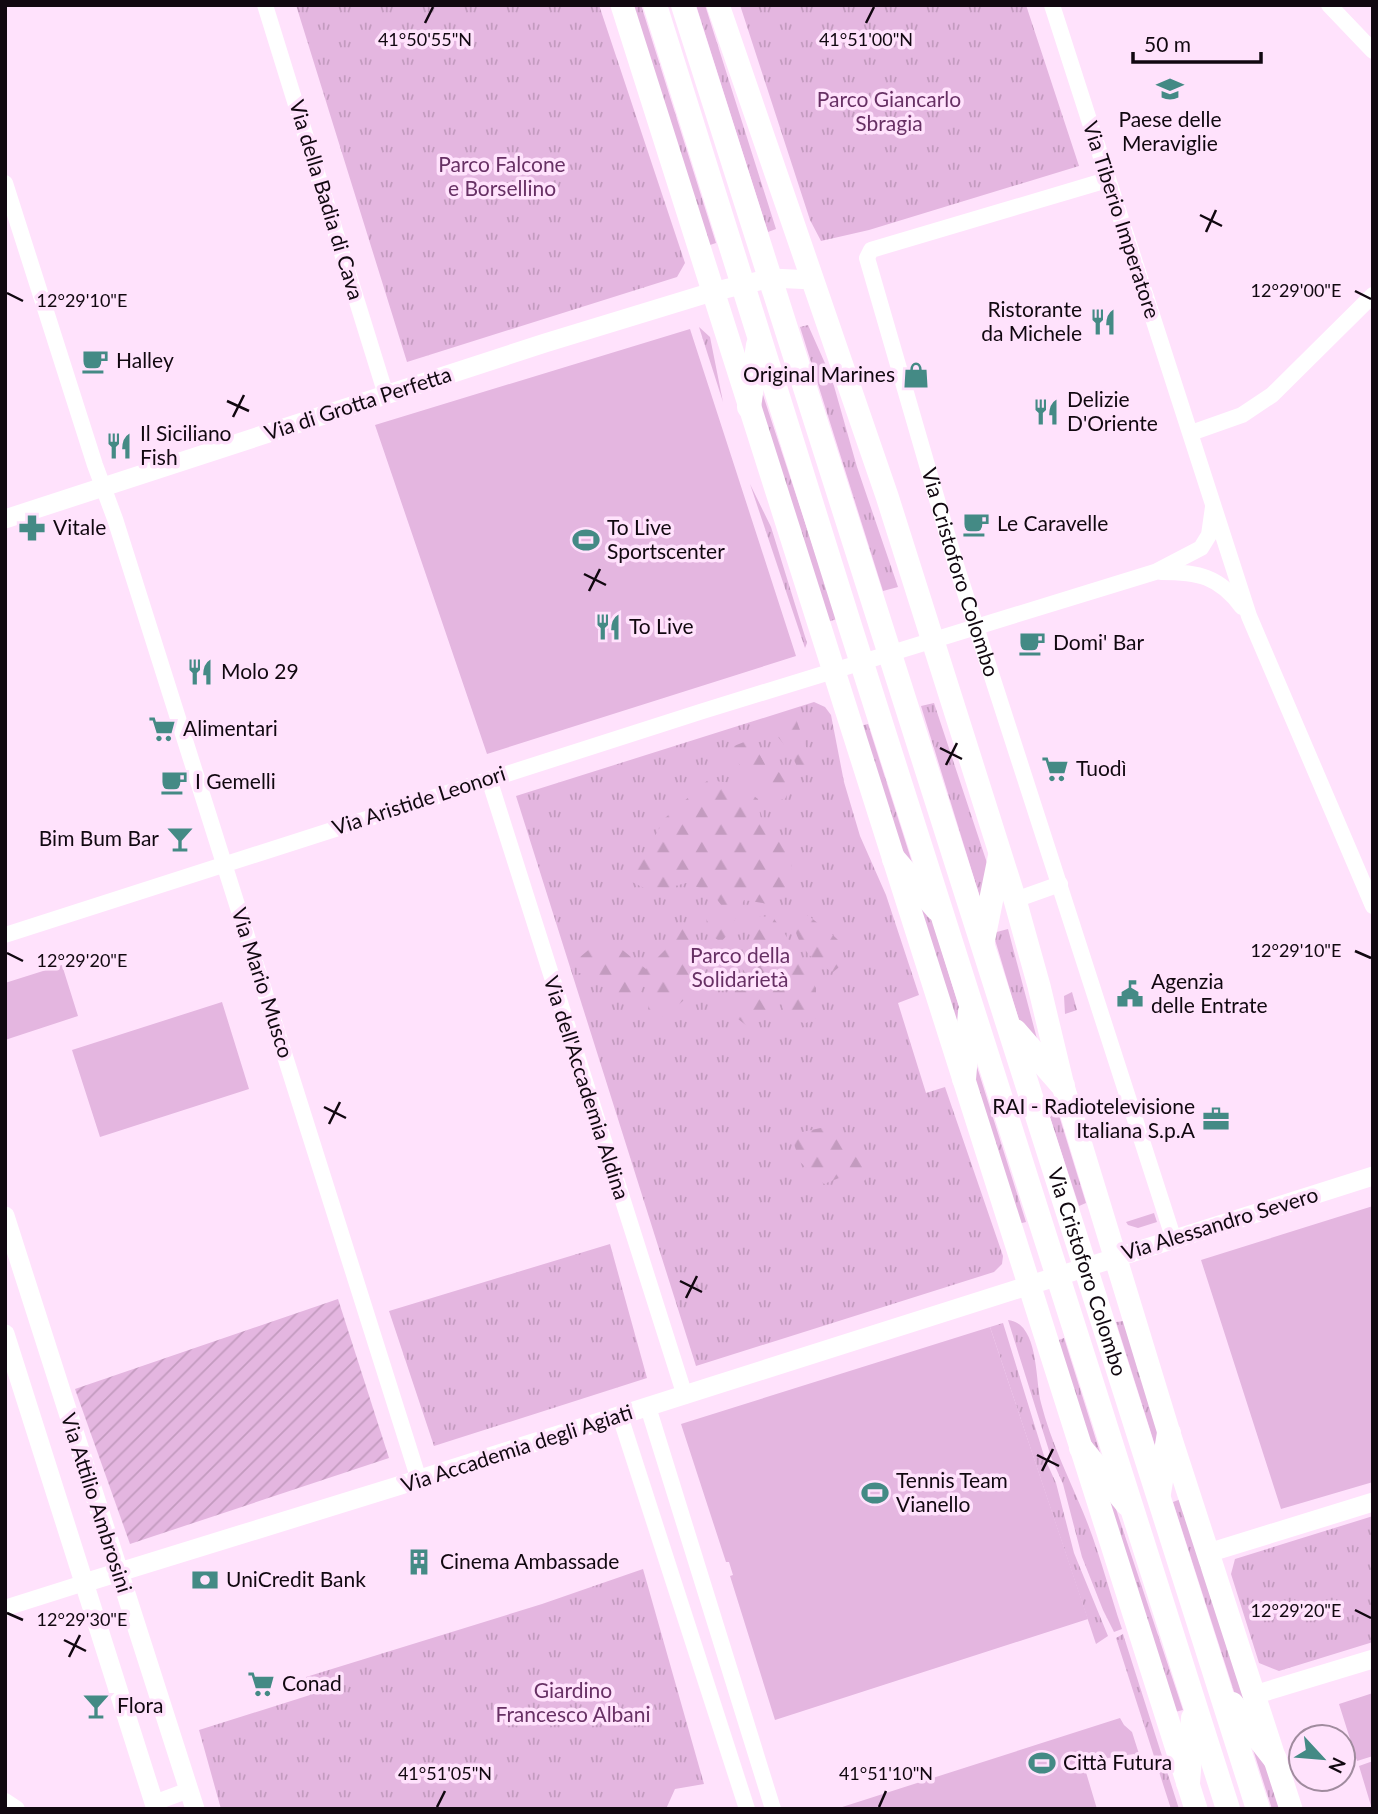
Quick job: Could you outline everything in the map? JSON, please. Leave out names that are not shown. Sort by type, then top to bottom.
[{"type":"main road","points":[[622,5],[1196,1809]]},
{"type":"main road","name":"Via Cristoforo Colombo","points":[[655,5],[1228,1809]]},
{"type":"main road","name":"Via Cristoforo Colombo","points":[[683,5],[1258,1809]]},
{"type":"main road","name":"Via Cristoforo Colombo","points":[[718,5],[887,496],[1015,900],[1063,1086],[1169,1433],[1291,1809]]},
{"type":"main road","points":[[749,407],[760,337]]},
{"type":"main road","points":[[983,944],[1000,856]]},
{"type":"main road","points":[[894,859],[945,919]]},
{"type":"main road","points":[[964,1079],[971,1001]]},
{"type":"main road","points":[[1006,1018],[1033,1054],[1063,1086]]},
{"type":"main road","points":[[1158,1497],[1169,1433]]},
{"type":"main road","points":[[1081,1448],[1133,1511]]},
{"type":"main road","points":[[1220,1689],[1275,1759]]},
{"type":"main road","points":[[1188,1783],[1195,1703]]},
{"type":"street","name":"Via della Badia di Cava","points":[[265,5],[386,395]]},
{"type":"street","name":"Via Tiberio Imperatore","points":[[1052,5],[1213,507]]},
{"type":"street","points":[[1329,5],[1373,51]]},
{"type":"street","name":"Via Cristoforo Colombo","points":[[1107,180],[871,250],[867,258],[952,552],[1174,1240]]},
{"type":"street","name":"Via Mario Musco","points":[[5,183],[102,487],[115,519],[419,1480]]},
{"type":"street","points":[[712,292],[771,278],[814,279]]},
{"type":"street","name":"Via di Grotta Perfetta","points":[[5,519],[545,343],[712,292]]},
{"type":"street","points":[[1191,433],[1242,415],[1272,395],[1373,295]]},
{"type":"street","points":[[834,671],[1155,572],[1201,548],[1209,535],[1213,507]]},
{"type":"street","points":[[1213,507],[1249,616],[1373,906]]},
{"type":"street","points":[[1155,572],[1184,572],[1211,579],[1236,598],[1249,616]]},
{"type":"street","name":"Via Aristide Leonori","points":[[5,935],[834,671]]},
{"type":"street","name":"Via dell'Accademia Aldina","points":[[489,779],[685,1396]]},
{"type":"street","points":[[1015,900],[1060,884]]},
{"type":"street","name":"Via Alessandro Severo","points":[[1028,1286],[1373,1176]]},
{"type":"street","name":"Via Attilio Ambrosini","points":[[5,1216],[192,1799],[155,1806],[5,1334]]},
{"type":"street","name":"Via Accademia degli Agiati","points":[[5,1608],[648,1408],[1028,1286]]},
{"type":"street","points":[[648,1408],[773,1809]]},
{"type":"street","points":[[620,1416],[747,1809]]},
{"type":"street","points":[[1208,1553],[1373,1502]]},
{"type":"street","points":[[1254,1695],[1373,1659]]},
{"type":"street","points":[[716,1711],[740,1703]]},
{"type":"street","points":[[5,1801],[17,1809]]},
{"type":"green space","name":"Parco Falcone e Borsellino","points":[[296,5],[599,5],[685,263],[677,277],[407,362]]},
{"type":"green space","points":[[631,5],[641,5],[716,243],[707,246]]},
{"type":"green space","points":[[696,5],[705,5],[776,229],[768,232]]},
{"type":"green space","name":"Parco Giancarlo Sbragia","points":[[740,5],[1026,5],[1079,166],[869,230],[821,241],[810,220]]},
{"type":"green space","points":[[808,325],[832,379],[857,467],[898,587],[883,591],[800,327]]},
{"type":"green space","points":[[699,327],[710,337],[723,402]]},
{"type":"green space","name":"To Live Sportscenter","points":[[690,329],[796,656],[487,754],[375,425]]},
{"type":"green space","points":[[758,380],[837,619],[827,622],[758,404]]},
{"type":"green space","points":[[750,484],[771,527],[807,643],[805,648]]},
{"type":"green space","name":"Parco della Solidarietà","points":[[814,702],[825,707],[831,715],[844,782],[860,836],[886,895],[919,995],[898,1003],[926,1093],[945,1087],[1003,1256],[1002,1264],[994,1272],[696,1366],[516,796]]},
{"type":"green space","points":[[934,703],[987,863],[982,904],[921,706]]},
{"type":"green space","points":[[787,715],[796,719],[813,766],[805,772],[798,769],[791,753],[778,737],[778,720]]},
{"type":"green space","points":[[868,724],[918,881],[903,861],[860,726]]},
{"type":"green space","points":[[744,742],[758,751],[767,768],[784,774],[791,787],[785,799],[775,801],[765,792],[757,778],[746,773],[732,755],[734,746]]},
{"type":"green space","points":[[708,780],[738,784],[758,799],[763,823],[769,831],[782,838],[792,863],[789,890],[768,904],[744,900],[728,934],[721,942],[706,932],[707,914],[722,906],[711,892],[686,883],[668,888],[642,887],[630,881],[665,818]]},
{"type":"green space","points":[[914,893],[931,916],[963,1020],[962,1045]]},
{"type":"green space","points":[[802,913],[822,926],[841,946],[843,964],[833,972],[818,963],[801,944],[794,920]]},
{"type":"green space","points":[[772,916],[816,988],[816,1018],[806,1023],[786,1020],[779,995],[766,1012],[747,1026],[733,1015],[735,989],[747,975],[738,963],[744,941],[754,937],[758,917]]},
{"type":"green space","points":[[690,924],[702,956],[700,980],[685,999],[658,1020],[648,1009],[651,991],[643,986],[636,1002],[625,1002],[607,978],[579,973],[574,962],[598,942],[615,944],[646,969],[670,945],[678,930]]},
{"type":"green space","points":[[1008,929],[1041,1054],[1021,1027],[993,933]]},
{"type":"green space","points":[[62,965],[78,1016],[5,1040],[5,983]]},
{"type":"green space","points":[[1072,992],[1077,1010],[1065,1014],[1064,996]]},
{"type":"green space","points":[[222,1002],[249,1089],[100,1137],[72,1050]]},
{"type":"green space","points":[[972,1051],[1026,1222],[1018,1224],[971,1082]]},
{"type":"green space","points":[[1053,1096],[1086,1203],[1079,1206],[1044,1099]]},
{"type":"green space","points":[[830,1126],[855,1138],[856,1157],[866,1162],[871,1172],[861,1185],[839,1178],[824,1184],[800,1162],[794,1144],[802,1132]]},
{"type":"green space","points":[[1373,1206],[1373,1482],[1281,1509],[1201,1260]]},
{"type":"green space","points":[[1154,1213],[1157,1222],[1138,1228],[1126,1222]]},
{"type":"green space","points":[[610,1244],[647,1378],[434,1446],[389,1311]]},
{"type":"green space","points":[[338,1299],[389,1458],[130,1544],[75,1389]]},
{"type":"green space","points":[[1008,1320],[1018,1323],[1030,1342],[1045,1417],[1089,1526],[1122,1629],[1114,1632],[1082,1557],[1063,1484],[1051,1457]]},
{"type":"green space","points":[[1124,1321],[1160,1434],[1158,1455],[1116,1322]]},
{"type":"green space","points":[[1003,1323],[1045,1459],[1056,1483],[1074,1553],[1108,1636],[1096,1644],[990,1327]]},
{"type":"green space","name":"Tennis Team Vianello","points":[[990,1327],[1088,1619],[775,1720],[730,1576],[733,1575],[729,1562],[726,1562],[681,1424]]},
{"type":"green space","points":[[1064,1338],[1104,1465],[1091,1453],[1056,1341]]},
{"type":"green space","points":[[1099,1481],[1114,1503],[1183,1710],[1175,1712]]},
{"type":"green space","points":[[1181,1499],[1255,1729],[1238,1704],[1173,1502]]},
{"type":"green space","points":[[1373,1516],[1373,1642],[1279,1671],[1259,1663],[1231,1574],[1235,1559]]},
{"type":"green space","name":"Giardino Francesco Albani","points":[[643,1569],[704,1784],[675,1789],[666,1809],[221,1809],[199,1730],[310,1695],[306,1677],[542,1604]]},
{"type":"green space","points":[[1123,1634],[1179,1809],[1171,1809],[1116,1638]]},
{"type":"green space","points":[[1373,1693],[1373,1756],[1357,1761],[1357,1723],[1345,1723],[1339,1704]]},
{"type":"green space","name":"Città Futura","points":[[1120,1718],[1132,1732],[1139,1754],[1137,1758],[1134,1754],[1108,1758],[1098,1768],[1085,1769],[1097,1809],[836,1809]]},
{"type":"green space","points":[[1249,1737],[1265,1761],[1280,1809],[1272,1809]]},
{"type":"green space","points":[[1373,1761],[1373,1809],[1372,1809],[1359,1766]]},
{"type":"place","name":"Paese delle Meraviglie","points":[[1170,89]]},
{"type":"place","name":"Ristorante da Michele","points":[[1103,322]]},
{"type":"place","name":"Halley","points":[[95,361]]},
{"type":"place","name":"Original Marines","points":[[916,375]]},
{"type":"place","name":"Delizie D'Oriente","points":[[1046,412]]},
{"type":"place","name":"Il Siciliano Fish","points":[[119,446]]},
{"type":"place","name":"Le Caravelle","points":[[976,524]]},
{"type":"place","name":"Vitale","points":[[32,528]]},
{"type":"place","name":"To Live Sportscenter","points":[[586,540]]},
{"type":"place","name":"To Live","points":[[608,627]]},
{"type":"place","name":"Domi' Bar","points":[[1032,643]]},
{"type":"place","name":"Molo 29","points":[[200,672]]},
{"type":"place","name":"Alimentari","points":[[162,729]]},
{"type":"place","name":"Tuodì","points":[[1055,769]]},
{"type":"place","name":"I Gemelli","points":[[174,782]]},
{"type":"place","name":"Bim Bum Bar","points":[[180,839]]},
{"type":"place","name":"Agenzia delle Entrate","points":[[1130,994]]},
{"type":"place","name":"RAI - Radiotelevisione Italiana S.p.A","points":[[1216,1119]]},
{"type":"place","name":"Tennis Team Vianello","points":[[875,1493]]},
{"type":"place","name":"Cinema Ambassade","points":[[419,1562]]},
{"type":"place","name":"UniCredit Bank","points":[[205,1580]]},
{"type":"place","name":"Conad","points":[[261,1684]]},
{"type":"place","name":"Flora","points":[[96,1706]]},
{"type":"place","name":"Città Futura","points":[[1042,1763]]}]
